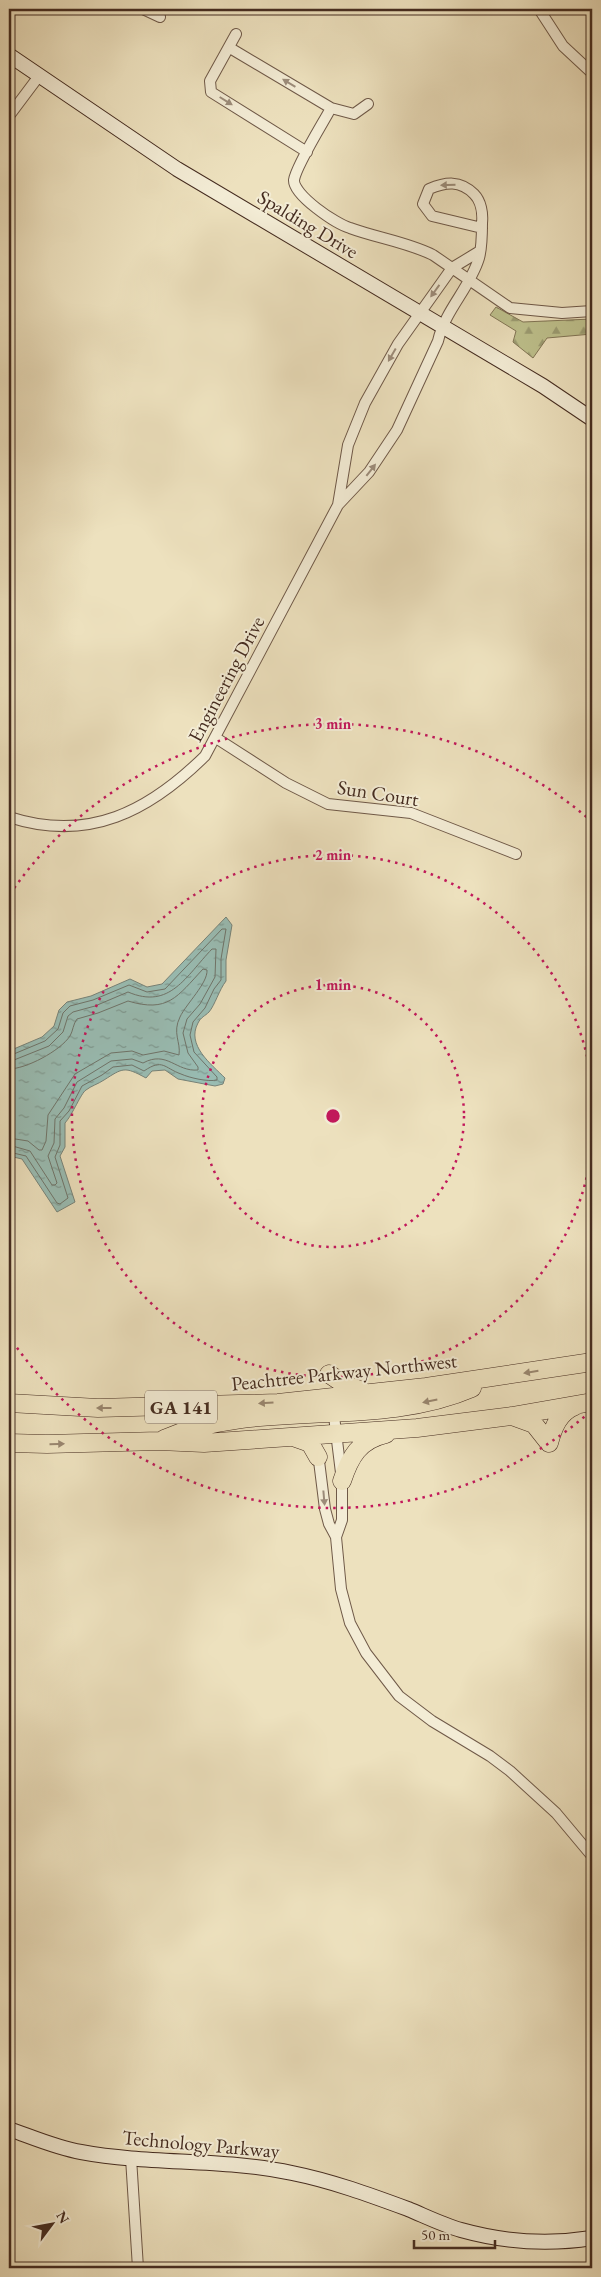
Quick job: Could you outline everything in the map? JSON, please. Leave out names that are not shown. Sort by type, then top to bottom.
[{"type":"highway","name":"Peachtree Parkway Northwest","points":[[9,1403],[98,1408],[324,1405],[368,1393],[492,1378],[592,1362]]},
{"type":"highway","points":[[329,1374],[344,1384],[368,1393]]},
{"type":"highway","points":[[159,1441],[193,1428],[324,1405],[434,1401],[455,1395],[492,1378]]},
{"type":"highway","points":[[512,1416],[534,1424],[548,1443],[557,1421],[570,1408],[586,1403]]},
{"type":"highway","name":"GA 141","points":[[9,1443],[47,1444],[159,1441],[204,1443],[336,1432],[417,1428],[512,1416],[586,1403]]},
{"type":"highway","points":[[342,1482],[353,1454],[362,1444],[380,1436],[417,1428]]},
{"type":"highway","points":[[290,1437],[304,1439],[310,1443],[318,1457]]},
{"type":"main road","name":"Spalding Drive","points":[[9,55],[177,169],[543,386],[592,419]]},
{"type":"main road","name":"Technology Parkway","points":[[9,2130],[80,2152],[131,2158],[212,2162],[291,2172],[362,2192],[460,2230],[493,2238],[545,2243],[592,2238]]},
{"type":"street","points":[[143,9],[160,17]]},
{"type":"street","points":[[539,9],[563,46],[592,73]]},
{"type":"street","points":[[236,34],[230,48],[210,81],[211,92],[307,152]]},
{"type":"street","points":[[230,48],[331,108],[354,114],[368,104]]},
{"type":"street","points":[[9,116],[38,76]]},
{"type":"street","points":[[331,108],[294,180],[297,191],[306,200],[347,228],[420,248],[470,279],[510,308],[562,313],[592,311]]},
{"type":"street","name":"Engineering Drive","points":[[9,817],[30,823],[65,826],[117,818],[143,805],[171,787],[205,756],[338,505],[369,472],[397,430],[438,341],[441,327],[470,279],[480,251],[482,228],[479,199],[466,186],[445,183],[429,189],[423,204],[432,216],[482,228]]},
{"type":"street","points":[[452,268],[480,251]]},
{"type":"street","name":"Engineering Drive","points":[[338,505],[348,445],[365,402],[398,344],[452,268]]},
{"type":"street","name":"Sun Court","points":[[216,738],[286,783],[328,804],[411,813],[516,854]]},
{"type":"street","points":[[324,1405],[336,1432],[342,1482],[342,1520],[336,1537]]},
{"type":"street","points":[[324,1405],[317,1434],[324,1509],[336,1537],[341,1589],[347,1614],[366,1653],[399,1696],[418,1711],[510,1771],[556,1813],[592,1856]]},
{"type":"street","points":[[131,2158],[138,2268]]},
{"type":"green space","points":[[496,307],[523,322],[592,319],[592,334],[547,338],[533,358],[513,342],[516,331],[490,315]]},
{"type":"water","points":[[226,917],[232,925],[226,960],[226,981],[211,1009],[199,1021],[195,1031],[195,1039],[202,1054],[225,1078],[223,1084],[215,1086],[178,1079],[165,1070],[152,1071],[146,1078],[124,1070],[115,1073],[86,1090],[65,1123],[65,1147],[60,1156],[75,1202],[57,1212],[22,1159],[9,1156],[9,1051],[42,1037],[54,1026],[59,1010],[67,1002],[91,996],[130,979],[147,987],[162,984]]}]
